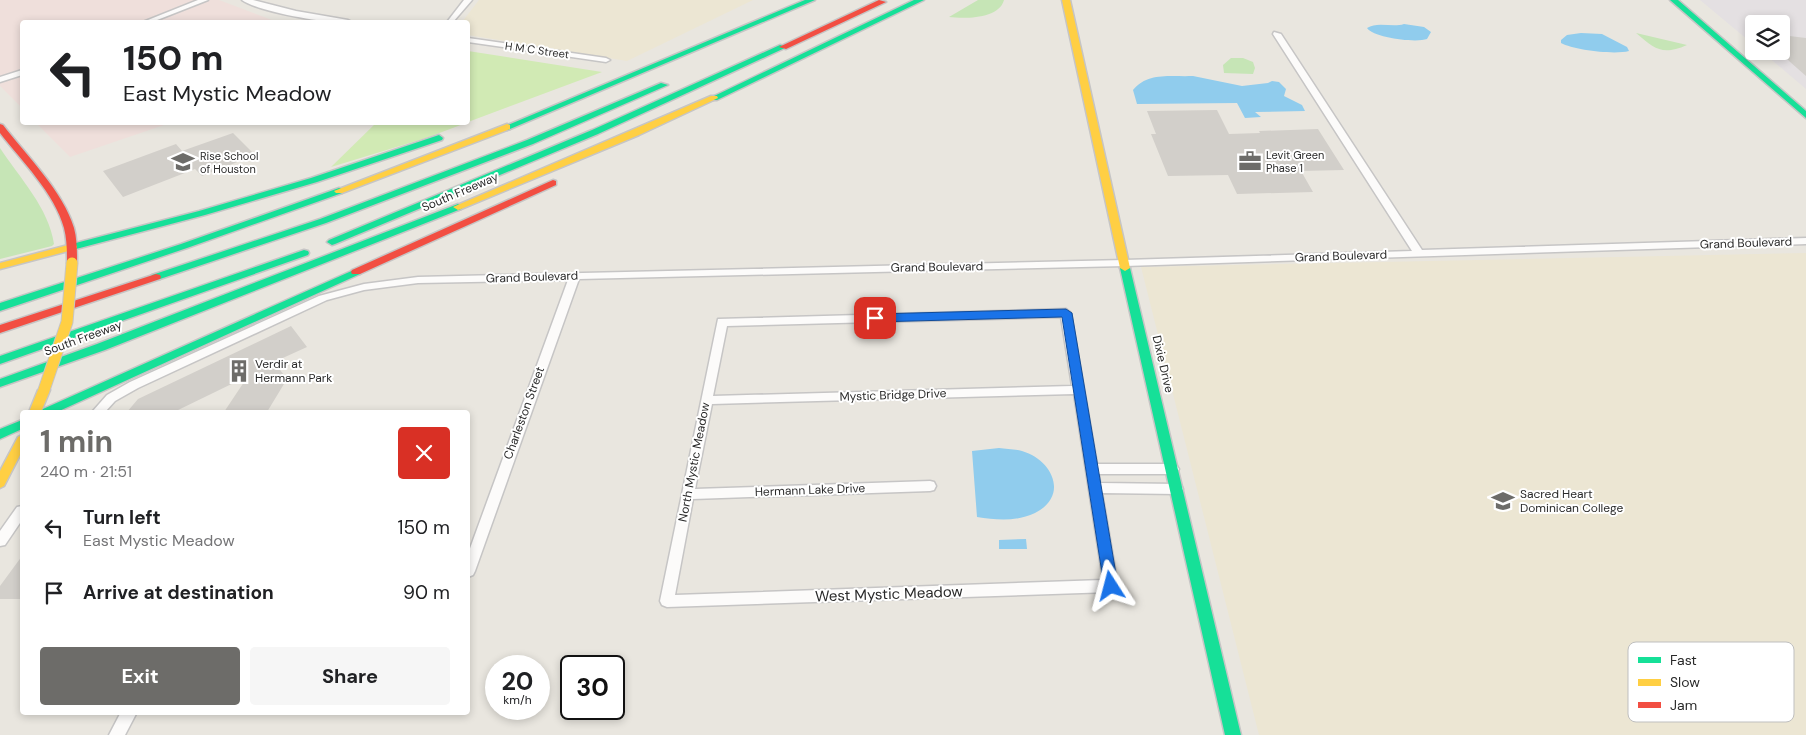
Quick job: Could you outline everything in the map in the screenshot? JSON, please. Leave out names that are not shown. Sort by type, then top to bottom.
[{"type":"main road","points":[[0,307],[102,274],[338,191],[490,134],[811,0]]},
{"type":"main road","points":[[812,21],[859,0]]},
{"type":"main road","points":[[0,360],[96,328],[319,247],[595,132],[886,0]]},
{"type":"main road","name":"South Freeway","points":[[0,383],[101,347],[413,226],[636,133],[758,78],[920,0]]},
{"type":"main road","name":"Dixie Drive","points":[[1066,0],[1093,130],[1173,469],[1233,735]]},
{"type":"main road","points":[[1674,0],[1806,115]]},
{"type":"main road","points":[[1689,0],[1806,100]]},
{"type":"main road","points":[[531,104],[754,23]]},
{"type":"main road","points":[[0,329],[322,221],[530,142],[671,83]]},
{"type":"main road","points":[[0,126],[58,204],[68,224],[72,247],[67,322],[36,410]]},
{"type":"main road","points":[[606,159],[636,133]]},
{"type":"main road","points":[[0,266],[202,213],[314,180],[450,135]]},
{"type":"main road","points":[[52,410],[560,180]]},
{"type":"main road","points":[[0,434],[20,425]]},
{"type":"main road","points":[[0,483],[20,444]]},
{"type":"street","points":[[152,20],[204,0]]},
{"type":"street","points":[[246,0],[301,16],[332,20]]},
{"type":"street","points":[[452,20],[468,0]]},
{"type":"street","points":[[1277,34],[1419,254]]},
{"type":"street","name":"H M C Street","points":[[470,40],[606,60]]},
{"type":"street","points":[[0,80],[20,73]]},
{"type":"street","name":"Grand Boulevard","points":[[100,410],[112,398],[134,385],[323,298],[342,291],[418,280],[1125,263],[1806,241]]},
{"type":"street","name":"Charleston Street","points":[[471,551],[575,275]]},
{"type":"street","name":"North Mystic Meadow","points":[[667,601],[722,322],[1066,313],[1079,390]]},
{"type":"street","points":[[1079,390],[1095,488],[1177,488]]},
{"type":"street","name":"Mystic Bridge Drive","points":[[706,400],[1079,390]]},
{"type":"street","points":[[1092,469],[1173,469]]},
{"type":"street","name":"Hermann Lake Drive","points":[[689,494],[930,486]]},
{"type":"street","name":"West Mystic Meadow","points":[[667,601],[1111,586],[1095,488]]},
{"type":"street","points":[[0,542],[20,514]]},
{"type":"street","points":[[117,735],[128,715]]},
{"type":"shaded area","points":[[0,0],[219,0],[272,20],[20,20],[20,106],[0,86]]},
{"type":"shaded area","points":[[479,0],[753,0],[627,61],[470,35],[470,20],[464,20]]},
{"type":"shaded area","points":[[1700,0],[1806,0],[1806,89],[1772,60],[1790,60],[1790,15],[1745,15],[1745,38]]},
{"type":"shaded area","points":[[38,125],[164,125],[70,157]]},
{"type":"shaded area","name":"Sacred Heart Dominican College","points":[[1806,253],[1806,735],[1259,735],[1141,267]]},
{"type":"green space","points":[[978,0],[1004,0],[996,11],[989,14],[972,18],[949,17]]},
{"type":"green space","points":[[1636,33],[1687,45],[1671,50],[1659,49]]},
{"type":"green space","points":[[470,51],[602,72],[470,121]]},
{"type":"green space","points":[[1231,58],[1243,58],[1253,62],[1255,68],[1253,74],[1224,73],[1223,65]]},
{"type":"green space","points":[[374,125],[461,125],[426,138],[331,167]]},
{"type":"green space","points":[[0,148],[40,205],[51,231],[54,244],[0,259]]},
{"type":"water","points":[[1404,24],[1424,27],[1431,32],[1427,39],[1405,40],[1386,37],[1371,32],[1367,28],[1376,25]]},
{"type":"water","points":[[1581,33],[1602,34],[1627,47],[1629,51],[1594,51],[1575,48],[1561,43],[1561,40],[1567,35]]},
{"type":"water","points":[[1193,76],[1242,86],[1272,81],[1279,82],[1286,89],[1284,96],[1302,105],[1305,111],[1255,112],[1261,117],[1245,118],[1237,103],[1137,104],[1133,90],[1145,80],[1160,77]]},
{"type":"water","points":[[999,448],[1019,450],[1033,456],[1049,470],[1054,488],[1052,497],[1045,506],[1035,513],[1013,519],[977,517],[972,451]]},
{"type":"water","points":[[1026,539],[1027,549],[999,549],[999,540]]},
{"type":"building","points":[[1790,36],[1806,38],[1806,76],[1789,61]]},
{"type":"building","name":"Levit Green Phase 1","points":[[1217,110],[1229,134],[1318,129],[1344,170],[1301,171],[1313,192],[1237,194],[1228,175],[1168,176],[1151,134],[1156,134],[1147,111]]},
{"type":"building","name":"Rise School of Houston","points":[[233,133],[255,155],[202,176],[195,169],[123,197],[103,171],[176,144],[182,151]]},
{"type":"building","name":"Verdir at Hermann Park","points":[[291,326],[307,347],[274,362],[287,379],[268,410],[225,410],[248,376],[178,410],[129,410],[138,399]]},
{"type":"building","points":[[20,559],[20,599],[0,599],[0,586]]},
{"type":"traffic: fast","points":[[507,127],[811,0]]},
{"type":"traffic: fast","points":[[714,98],[920,0]]},
{"type":"traffic: fast","points":[[1674,0],[1806,115]]},
{"type":"traffic: fast","points":[[332,242],[595,132],[783,47]]},
{"type":"traffic: fast","points":[[156,277],[323,221],[530,142],[664,85]]},
{"type":"traffic: fast","points":[[72,247],[202,213],[314,180],[439,138]]},
{"type":"traffic: fast","points":[[0,307],[184,246],[339,191]]},
{"type":"traffic: fast","points":[[0,383],[101,347],[458,207]]},
{"type":"traffic: fast","points":[[0,360],[304,253]]},
{"type":"traffic: fast","points":[[1125,268],[1233,735]]},
{"type":"traffic: fast","points":[[51,410],[356,272]]},
{"type":"traffic: fast","points":[[0,434],[20,425]]},
{"type":"traffic: slow","points":[[1066,0],[1125,268]]},
{"type":"traffic: slow","points":[[458,207],[636,133],[714,98]]},
{"type":"traffic: slow","points":[[339,191],[507,127]]},
{"type":"traffic: slow","points":[[0,266],[72,247]]},
{"type":"traffic: slow","points":[[44,390],[67,322],[72,263]]},
{"type":"traffic: slow","points":[[36,410],[44,390]]},
{"type":"traffic: slow","points":[[0,483],[20,444]]},
{"type":"traffic: jam","points":[[783,47],[882,2]]},
{"type":"traffic: jam","points":[[0,127],[48,188],[64,214],[70,234],[72,263]]},
{"type":"traffic: jam","points":[[356,272],[553,183]]},
{"type":"traffic: jam","points":[[0,329],[156,277]]},
{"type":"place","name":"Levit Green Phase 1","points":[[1250,161]]},
{"type":"place","name":"Rise School of Houston","points":[[183,162]]},
{"type":"place","name":"Verdir at Hermann Park","points":[[239,371]]},
{"type":"place","name":"Sacred Heart Dominican College","points":[[1503,501]]},
{"type":"route","points":[[875,318],[1066,313],[1111,586]]}]
